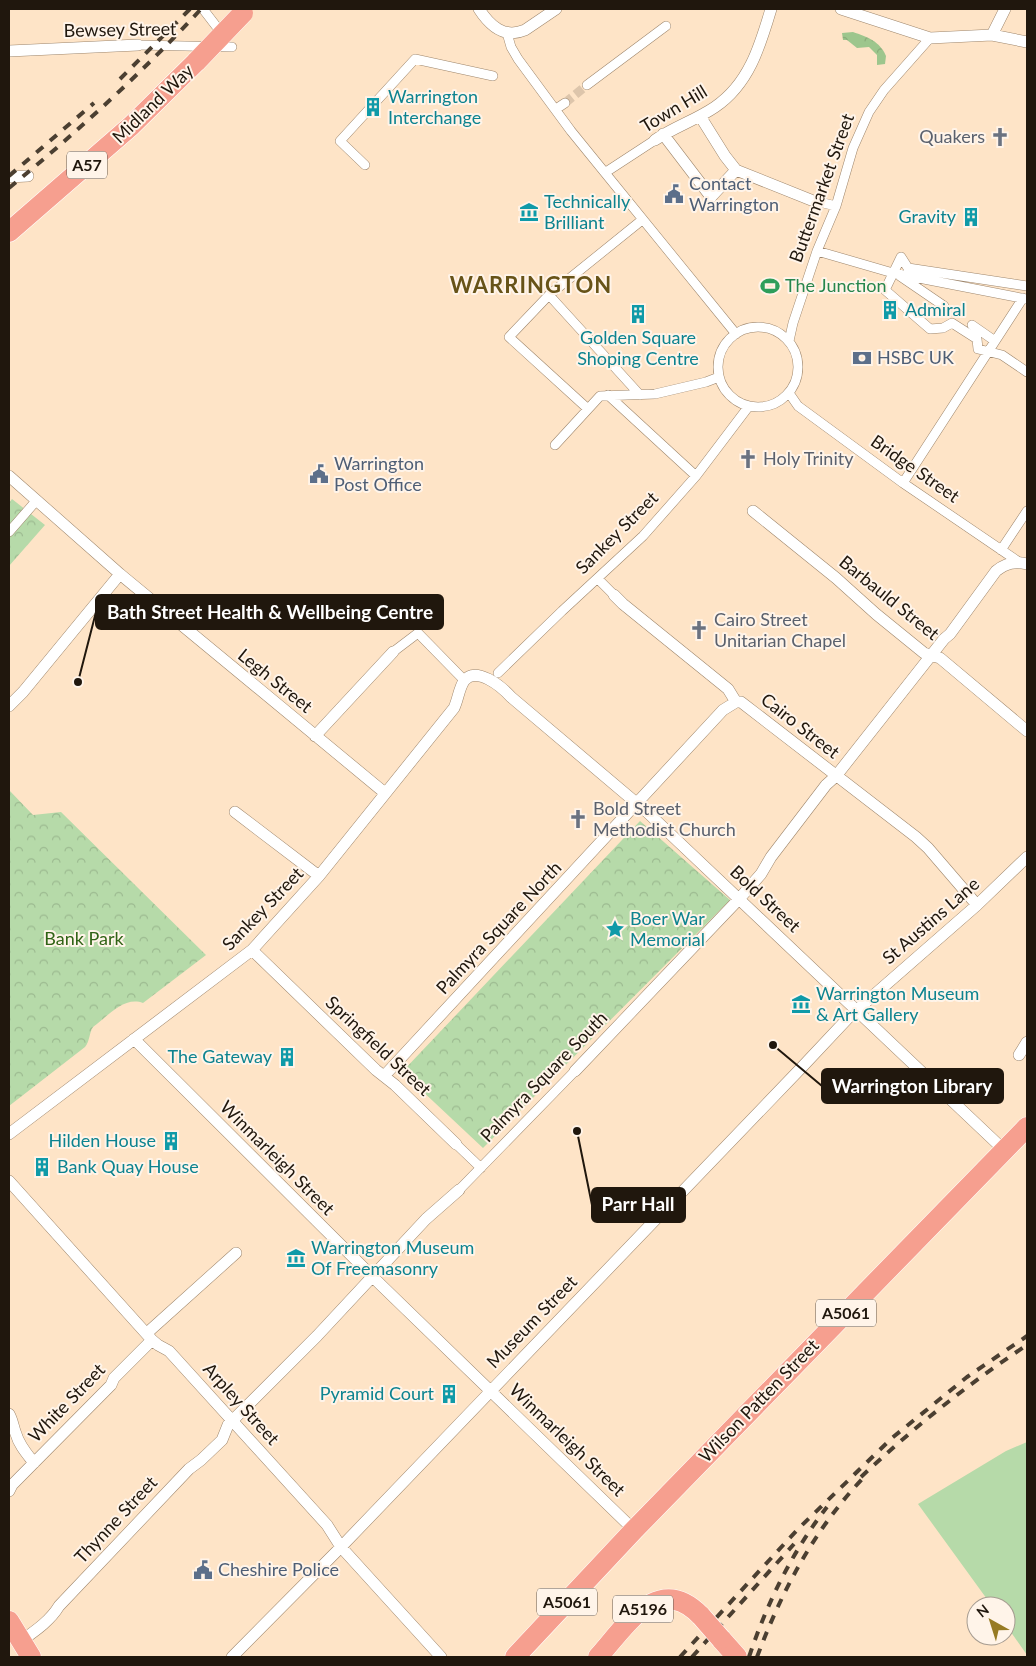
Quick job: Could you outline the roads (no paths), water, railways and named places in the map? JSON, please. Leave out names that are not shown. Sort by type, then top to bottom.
[{"type":"highway","name":"Midland Way","points":[[9,232],[131,126],[244,11]]},
{"type":"highway","name":"Wilson Patten Street","points":[[515,1657],[634,1530],[1027,1127]]},
{"type":"highway","name":"A5196","points":[[598,1657],[638,1612],[654,1601],[662,1599],[677,1600],[690,1607],[701,1616],[730,1651]]},
{"type":"highway","points":[[9,1620],[26,1649]]},
{"type":"street","name":"Bewsey Street","points":[[9,51],[138,45],[232,47],[203,9]]},
{"type":"street","points":[[479,9],[493,26],[507,33],[525,30],[556,9]]},
{"type":"street","name":"Town Hill","points":[[606,172],[659,137],[716,106],[728,95],[750,68],[771,9]]},
{"type":"street","points":[[841,9],[930,38],[992,35],[1027,42]]},
{"type":"street","points":[[992,35],[1005,9]]},
{"type":"street","points":[[587,85],[666,26]]},
{"type":"street","points":[[507,33],[511,47],[518,59],[556,109],[642,220],[736,334]]},
{"type":"street","name":"Buttermarket Street","points":[[789,341],[793,323],[817,251],[836,206],[853,148],[869,112],[884,90],[930,38]]},
{"type":"street","points":[[365,165],[340,141],[415,59],[493,76]]},
{"type":"street","points":[[556,109],[565,102]]},
{"type":"street","points":[[700,116],[736,170],[811,200],[836,206]]},
{"type":"street","points":[[659,137],[711,197],[736,170]]},
{"type":"street","points":[[9,176],[28,176]]},
{"type":"street","points":[[588,409],[509,337],[549,295],[642,220]]},
{"type":"street","points":[[817,251],[893,272],[1025,298],[994,341],[902,483]]},
{"type":"street","points":[[1027,286],[908,268],[901,257],[886,290],[930,330],[952,324],[977,339],[978,348],[1002,355],[1027,372]]},
{"type":"street","points":[[893,272],[944,306]]},
{"type":"street","points":[[549,295],[640,395]]},
{"type":"street","points":[[972,325],[994,341]]},
{"type":"street","points":[[758,327],[780,333],[789,341],[795,351],[798,373],[795,384],[789,393],[780,400],[771,405],[749,406],[738,402],[723,386],[719,377],[719,357],[723,348],[736,334],[746,329],[758,327]]},
{"type":"street","points":[[555,446],[600,396],[655,394],[719,377]]},
{"type":"street","name":"Bridge Street","points":[[789,393],[798,406],[902,483],[1023,563]]},
{"type":"street","points":[[608,396],[696,476]]},
{"type":"street","name":"Sankey Street","points":[[496,678],[562,610],[643,536],[696,476],[749,406]]},
{"type":"street","name":"Legh Street","points":[[9,476],[120,574],[385,793]]},
{"type":"street","points":[[9,532],[36,500]]},
{"type":"street","name":"Barbauld Street","points":[[753,511],[836,578],[924,654],[940,658],[1027,731]]},
{"type":"street","points":[[1001,550],[1027,511]]},
{"type":"street","name":"Palmyra Square South","points":[[373,1277],[426,1220],[481,1168],[740,899],[761,874],[826,785],[836,776],[932,656],[996,571],[1003,566],[1023,563]]},
{"type":"street","points":[[10,704],[23,692],[120,574]]},
{"type":"street","name":"Cairo Street","points":[[598,579],[623,604],[728,689],[736,702],[741,702],[928,848],[978,905]]},
{"type":"street","points":[[315,736],[392,652],[418,633],[464,680],[475,676],[496,678]]},
{"type":"street","name":"Bold Street","points":[[496,678],[638,803],[1004,1150]]},
{"type":"street","name":"Sankey Street","points":[[9,1134],[252,950],[319,876],[454,708],[464,680]]},
{"type":"street","name":"Palmyra Square North","points":[[385,1076],[723,710],[736,702]]},
{"type":"street","points":[[235,812],[319,876]]},
{"type":"street","name":"St Austins Lane","points":[[856,1010],[978,905],[1027,857]]},
{"type":"street","name":"Springfield Street","points":[[252,950],[481,1168]]},
{"type":"street","name":"Museum Street","points":[[232,1657],[341,1547],[856,1010]]},
{"type":"street","name":"Winmarleigh Street","points":[[134,1039],[373,1277],[634,1530]]},
{"type":"street","points":[[1019,1055],[1027,1042]]},
{"type":"street","name":"Arpley Street","points":[[9,1181],[149,1336],[158,1345],[169,1351],[327,1525],[341,1547],[441,1657]]},
{"type":"street","name":"White Street","points":[[9,1491],[12,1485],[111,1385],[114,1378],[149,1336],[236,1253]]},
{"type":"street","name":"Thynne Street","points":[[26,1649],[41,1626],[55,1613],[59,1606],[189,1469],[222,1440],[228,1424],[272,1382],[373,1277]]},
{"type":"street","points":[[9,1414],[24,1450],[34,1463]]},
{"type":"tunnel","points":[[565,103],[587,85]]},
{"type":"railway","points":[[120,79],[190,9]]},
{"type":"railway","points":[[9,188],[108,102],[201,9]]},
{"type":"railway","points":[[9,176],[94,103]]},
{"type":"railway","points":[[680,1657],[798,1529],[892,1438],[967,1377],[1027,1336]]},
{"type":"railway","points":[[861,1477],[941,1407],[1027,1345]]},
{"type":"railway","points":[[757,1657],[789,1583],[802,1560],[832,1515],[867,1474]]},
{"type":"railway","points":[[749,1657],[772,1598],[792,1560],[827,1507]]},
{"type":"railway","points":[[692,1657],[794,1544]]},
{"type":"place","name":"Warrington Interchange","points":[[373,107]]},
{"type":"place","name":"Quakers","points":[[1000,137]]},
{"type":"place","name":"Contact Warrington","points":[[674,194]]},
{"type":"place","name":"Technically Brilliant","points":[[529,212]]},
{"type":"place","name":"Gravity","points":[[971,217]]},
{"type":"place","name":"The Junction","points":[[770,286]]},
{"type":"place","name":"Admiral","points":[[890,310]]},
{"type":"place","name":"Golden Square Shoping Centre","points":[[638,314]]},
{"type":"place","name":"HSBC UK","points":[[862,358]]},
{"type":"place","name":"Holy Trinity","points":[[748,459]]},
{"type":"place","name":"Warrington Post Office","points":[[319,474]]},
{"type":"place","name":"Cairo Street Unitarian Chapel","points":[[699,630]]},
{"type":"place","name":"Bath Street Health & Wellbeing Centre","points":[[78,682]]},
{"type":"place","name":"Bold Street Methodist Church","points":[[578,819]]},
{"type":"place","name":"Boer War Memorial","points":[[615,929]]},
{"type":"place","name":"Warrington Museum & Art Gallery","points":[[801,1004]]},
{"type":"place","name":"Warrington Library","points":[[773,1045]]},
{"type":"place","name":"The Gateway","points":[[287,1057]]},
{"type":"place","name":"Parr Hall","points":[[577,1131]]},
{"type":"place","name":"Hilden House","points":[[171,1141]]},
{"type":"place","name":"Bank Quay House","points":[[42,1167]]},
{"type":"place","name":"Warrington Museum Of Freemasonry","points":[[296,1258]]},
{"type":"place","name":"Pyramid Court","points":[[449,1394]]},
{"type":"place","name":"Cheshire Police","points":[[203,1570]]},
{"type":"district","name":"WARRINGTON","points":[[531,285]]},
{"type":"park label","name":"Bank Park","points":[[84,939]]}]
